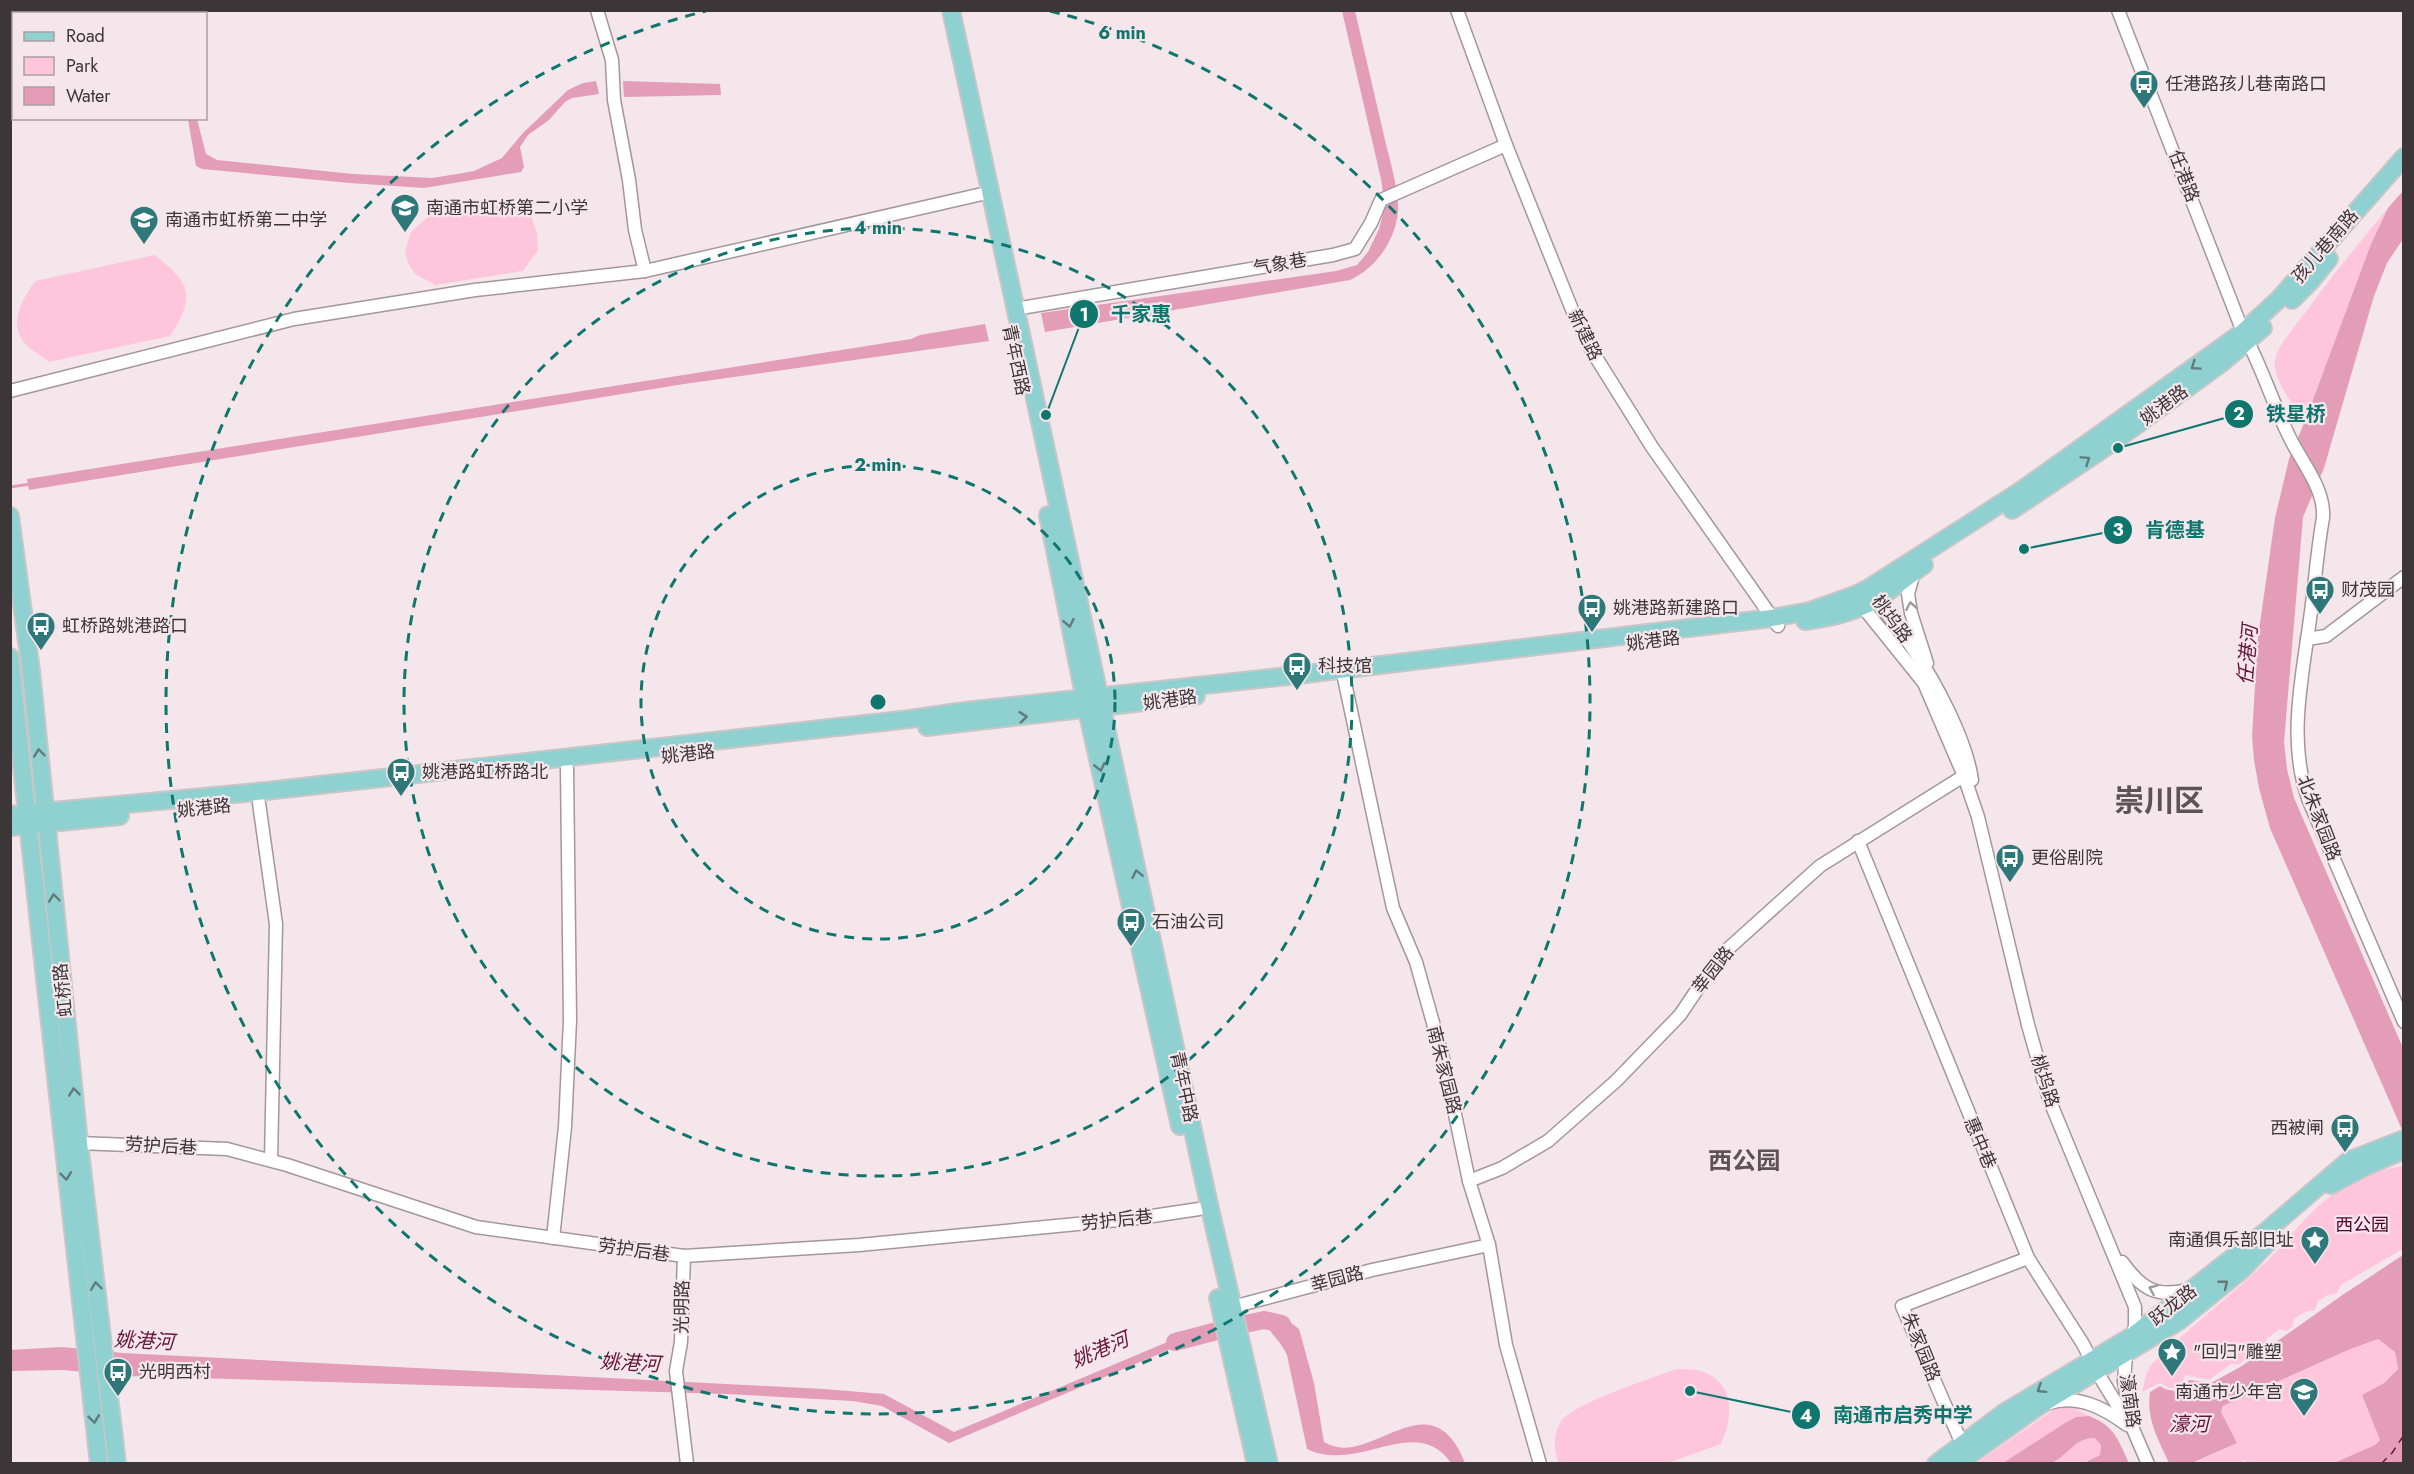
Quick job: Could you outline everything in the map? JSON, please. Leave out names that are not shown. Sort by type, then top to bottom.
[{"type":"main road","name":"青年西路","points":[[941,10],[1015,309],[1092,703]]},
{"type":"main road","name":"青年西路","points":[[951,10],[1034,442],[1092,703]]},
{"type":"main road","name":"孩儿巷南路","points":[[2246,337],[2403,157]]},
{"type":"main road","name":"孩儿巷南路","points":[[2246,337],[2311,281],[2369,207],[2403,173]]},
{"type":"main road","name":"姚港路","points":[[1865,597],[1914,572],[2105,447],[2246,337]]},
{"type":"main road","name":"姚港路","points":[[10,815],[37,818],[259,802],[567,768],[1092,703],[1297,675],[1836,615],[2246,337]]},
{"type":"main road","name":"虹桥路","points":[[10,516],[31,671],[37,818],[62,1144],[99,1464]]},
{"type":"main road","name":"姚港路","points":[[10,827],[37,818],[910,720],[1344,678],[1774,622]]},
{"type":"main road","name":"虹桥路","points":[[10,657],[37,818],[117,1464]]},
{"type":"main road","name":"青年中路","points":[[1092,703],[1199,1209],[1269,1464]]},
{"type":"main road","name":"青年中路","points":[[1092,703],[1227,1309],[1256,1464]]},
{"type":"main road","name":"跃龙路","points":[[1957,1464],[2094,1366],[2264,1233],[2348,1161],[2399,1146]]},
{"type":"main road","name":"跃龙路","points":[[1936,1464],[2005,1412],[2094,1366],[2126,1354],[2179,1321],[2243,1269],[2268,1241],[2334,1182],[2399,1146]]},
{"type":"street","points":[[597,10],[612,60],[614,100],[629,180],[635,230],[645,271]]},
{"type":"street","name":"新建路","points":[[1457,10],[1506,145],[1573,312],[1592,351],[1652,447],[1774,622]]},
{"type":"street","name":"任港路","points":[[2118,10],[2246,337]]},
{"type":"street","name":"气象巷","points":[[1015,309],[1332,255],[1355,249],[1371,223],[1381,200],[1506,145]]},
{"type":"street","points":[[10,391],[294,319],[475,290],[645,271],[985,193]]},
{"type":"street","name":"北朱家园路","points":[[2246,337],[2288,434],[2321,494],[2324,507],[2297,730],[2302,783],[2402,1013]]},
{"type":"street","points":[[1914,572],[1908,594],[1911,613],[1932,679]]},
{"type":"street","points":[[2307,639],[2326,636],[2403,577]]},
{"type":"street","name":"桃坞路","points":[[1865,597],[1913,648],[1932,679],[1955,728],[2028,1025],[2049,1099],[2135,1307],[2135,1326],[2132,1336]]},
{"type":"street","name":"桃坞路","points":[[1865,597],[1924,682],[1967,774]]},
{"type":"street","name":"南朱家园路","points":[[1344,678],[1394,908],[1419,973],[1444,1062],[1469,1181],[1489,1245],[1506,1345],[1540,1464]]},
{"type":"street","points":[[553,1238],[565,1127],[570,1020],[567,768]]},
{"type":"street","name":"莘园路","points":[[1469,1181],[1502,1168],[1548,1141],[1616,1081],[1680,1015],[1719,957],[1820,866],[1967,774]]},
{"type":"street","points":[[259,802],[276,924],[271,1160]]},
{"type":"street","name":"惠中巷","points":[[1858,841],[2028,1258],[2133,1429]]},
{"type":"street","name":"劳护后巷","points":[[79,1143],[226,1149],[271,1160],[476,1227],[684,1256],[927,1238],[1139,1218],[1199,1209]]},
{"type":"street","points":[[2107,1239],[2138,1282],[2150,1290],[2163,1294],[2177,1293],[2189,1290],[2206,1279]]},
{"type":"street","name":"莘园路","points":[[1227,1309],[1372,1270],[1489,1245]]},
{"type":"street","name":"光明路","points":[[684,1256],[681,1342],[676,1371],[687,1464]]},
{"type":"street","name":"朱家园路","points":[[1962,1444],[1902,1306],[2028,1258]]},
{"type":"street","name":"濠南路","points":[[2132,1336],[2126,1354],[2124,1381],[2133,1429],[2148,1464]]},
{"type":"street","points":[[2039,1406],[2059,1400],[2090,1403],[2133,1429]]},
{"type":"green space","points":[[515,203],[532,218],[537,234],[538,250],[523,271],[435,285],[415,274],[408,263],[405,251],[411,232],[429,216]]},
{"type":"green space","points":[[2388,208],[2371,244],[2305,421],[2280,383],[2275,367],[2277,354],[2287,336],[2325,286]]},
{"type":"green space","points":[[155,255],[176,274],[186,291],[184,311],[170,336],[49,362],[25,344],[20,336],[17,320],[22,304],[35,281]]},
{"type":"green space","name":"西公园","points":[[2403,1166],[2403,1249],[2341,1285],[2337,1293],[2318,1301],[2315,1310],[2305,1312],[2294,1319],[2293,1326],[2287,1331],[2280,1329],[2267,1338],[2265,1346],[2257,1346],[2245,1355],[2245,1359],[2240,1364],[2231,1364],[2209,1380],[2185,1375],[2183,1382],[2177,1388],[2169,1388],[2160,1383],[2142,1392],[2151,1365],[2267,1261],[2319,1205],[2339,1190],[2362,1178]]},
{"type":"green space","points":[[2378,1339],[2395,1352],[2398,1369],[2384,1383],[2362,1395],[2380,1440],[2375,1445],[2334,1463],[2247,1464],[2245,1460],[2238,1463],[2192,1464],[2237,1443],[2221,1412],[2223,1406],[2348,1350]]},
{"type":"green space","points":[[1676,1369],[1692,1369],[1712,1376],[1726,1392],[1729,1402],[1728,1423],[1721,1444],[1668,1463],[1558,1463],[1555,1438],[1560,1423],[1567,1416],[1595,1400]]},
{"type":"green space","points":[[2069,1405],[2089,1416],[2076,1417],[2065,1423],[2003,1463],[1975,1464],[2059,1406]]},
{"type":"green space","points":[[2087,1438],[2095,1438],[2101,1445],[2100,1455],[2084,1463],[2050,1464],[2072,1446]]},
{"type":"water","points":[[1342,11],[1355,11],[1397,194],[1398,212],[1393,233],[1376,261],[1350,280],[1045,332],[1041,313],[1336,271],[1357,265],[1368,252],[1379,229],[1385,207],[1381,179]]},
{"type":"water","points":[[596,81],[599,94],[572,98],[565,102],[549,120],[528,135],[520,147],[524,167],[521,172],[424,188],[202,169],[196,166],[188,120],[197,120],[206,154],[217,160],[353,174],[432,178],[474,171],[502,158],[523,133],[568,90],[583,83]]},
{"type":"water","points":[[623,81],[720,84],[721,95],[624,97]]},
{"type":"water","points":[[2403,191],[2403,239],[2387,263],[2374,296],[2324,468],[2303,517],[2284,742],[2294,798],[2403,1048],[2403,1132],[2270,828],[2259,788],[2252,736],[2258,637],[2275,518],[2289,459],[2371,244],[2388,208]]},
{"type":"water","points":[[985,324],[989,341],[684,384],[29,490],[27,479],[911,339],[920,335]]},
{"type":"water","name":"濠河","points":[[2403,1255],[2403,1463],[2334,1463],[2375,1445],[2380,1440],[2362,1395],[2384,1383],[2398,1369],[2395,1352],[2378,1339],[2348,1350],[2223,1406],[2221,1412],[2237,1443],[2192,1463],[2169,1463],[2151,1420],[2150,1392],[2160,1386],[2172,1391],[2180,1389],[2189,1380],[2211,1383],[2242,1366]]},
{"type":"water","points":[[1256,1316],[1282,1316],[1299,1329],[1314,1383],[1324,1442],[1342,1448],[1361,1445],[1417,1425],[1435,1426],[1451,1438],[1465,1463],[1451,1463],[1437,1449],[1421,1443],[1385,1446],[1347,1455],[1327,1455],[1307,1449],[1287,1355],[1269,1329],[1260,1325]]},
{"type":"water","points":[[1196,1330],[1199,1337],[949,1443],[882,1406],[853,1401],[727,1394],[127,1376],[63,1370],[11,1371],[10,1350],[62,1347],[123,1353],[884,1394],[954,1432]]},
{"type":"water","name":"濠河","points":[[2089,1416],[2110,1429],[2129,1463],[2084,1463],[2100,1455],[2101,1445],[2095,1438],[2088,1438],[2051,1463],[2028,1465],[2003,1463],[2065,1423],[2076,1417]]},
{"type":"waterway","points":[[10,487],[31,484]]},
{"type":"waterway","name":"姚港河","points":[[1245,1324],[1264,1320],[1282,1324]]},
{"type":"waterway","name":"姚港河","points":[[1175,1342],[1217,1331]]},
{"type":"ferry route","points":[[2381,1464],[2404,1435]]},
{"type":"place","name":"任港路孩儿巷南路口","points":[[2144,110]]},
{"type":"place","name":"南通市虹桥第二小学","points":[[405,234]]},
{"type":"place","name":"南通市虹桥第二中学","points":[[144,246]]},
{"type":"place","name":"千家惠","points":[[1046,415]]},
{"type":"place","name":"铁星桥","points":[[2118,448]]},
{"type":"place","name":"肯德基","points":[[2024,549]]},
{"type":"place","name":"财茂园","points":[[2320,616]]},
{"type":"place","name":"姚港路新建路口","points":[[1592,634]]},
{"type":"place","name":"虹桥路姚港路口","points":[[41,652]]},
{"type":"place","name":"科技馆","points":[[1297,692]]},
{"type":"place","name":"姚港路虹桥路北","points":[[401,798]]},
{"type":"place","name":"更俗剧院","points":[[2010,884]]},
{"type":"place","name":"石油公司","points":[[1131,948]]},
{"type":"place","name":"西被闸","points":[[2345,1154]]},
{"type":"place","name":"南通俱乐部旧址","points":[[2315,1266]]},
{"type":"place","name":"\"回归\"雕塑","points":[[2172,1378]]},
{"type":"place","name":"南通市启秀中学","points":[[1690,1391]]},
{"type":"place","name":"光明西村","points":[[118,1398]]},
{"type":"place","name":"南通市少年宫","points":[[2304,1418]]},
{"type":"district","name":"崇川区","points":[[2159,800]]},
{"type":"district","name":"西公园","points":[[1744,1160]]},
{"type":"water label","name":"任港河","points":[[2248,655]]}]
